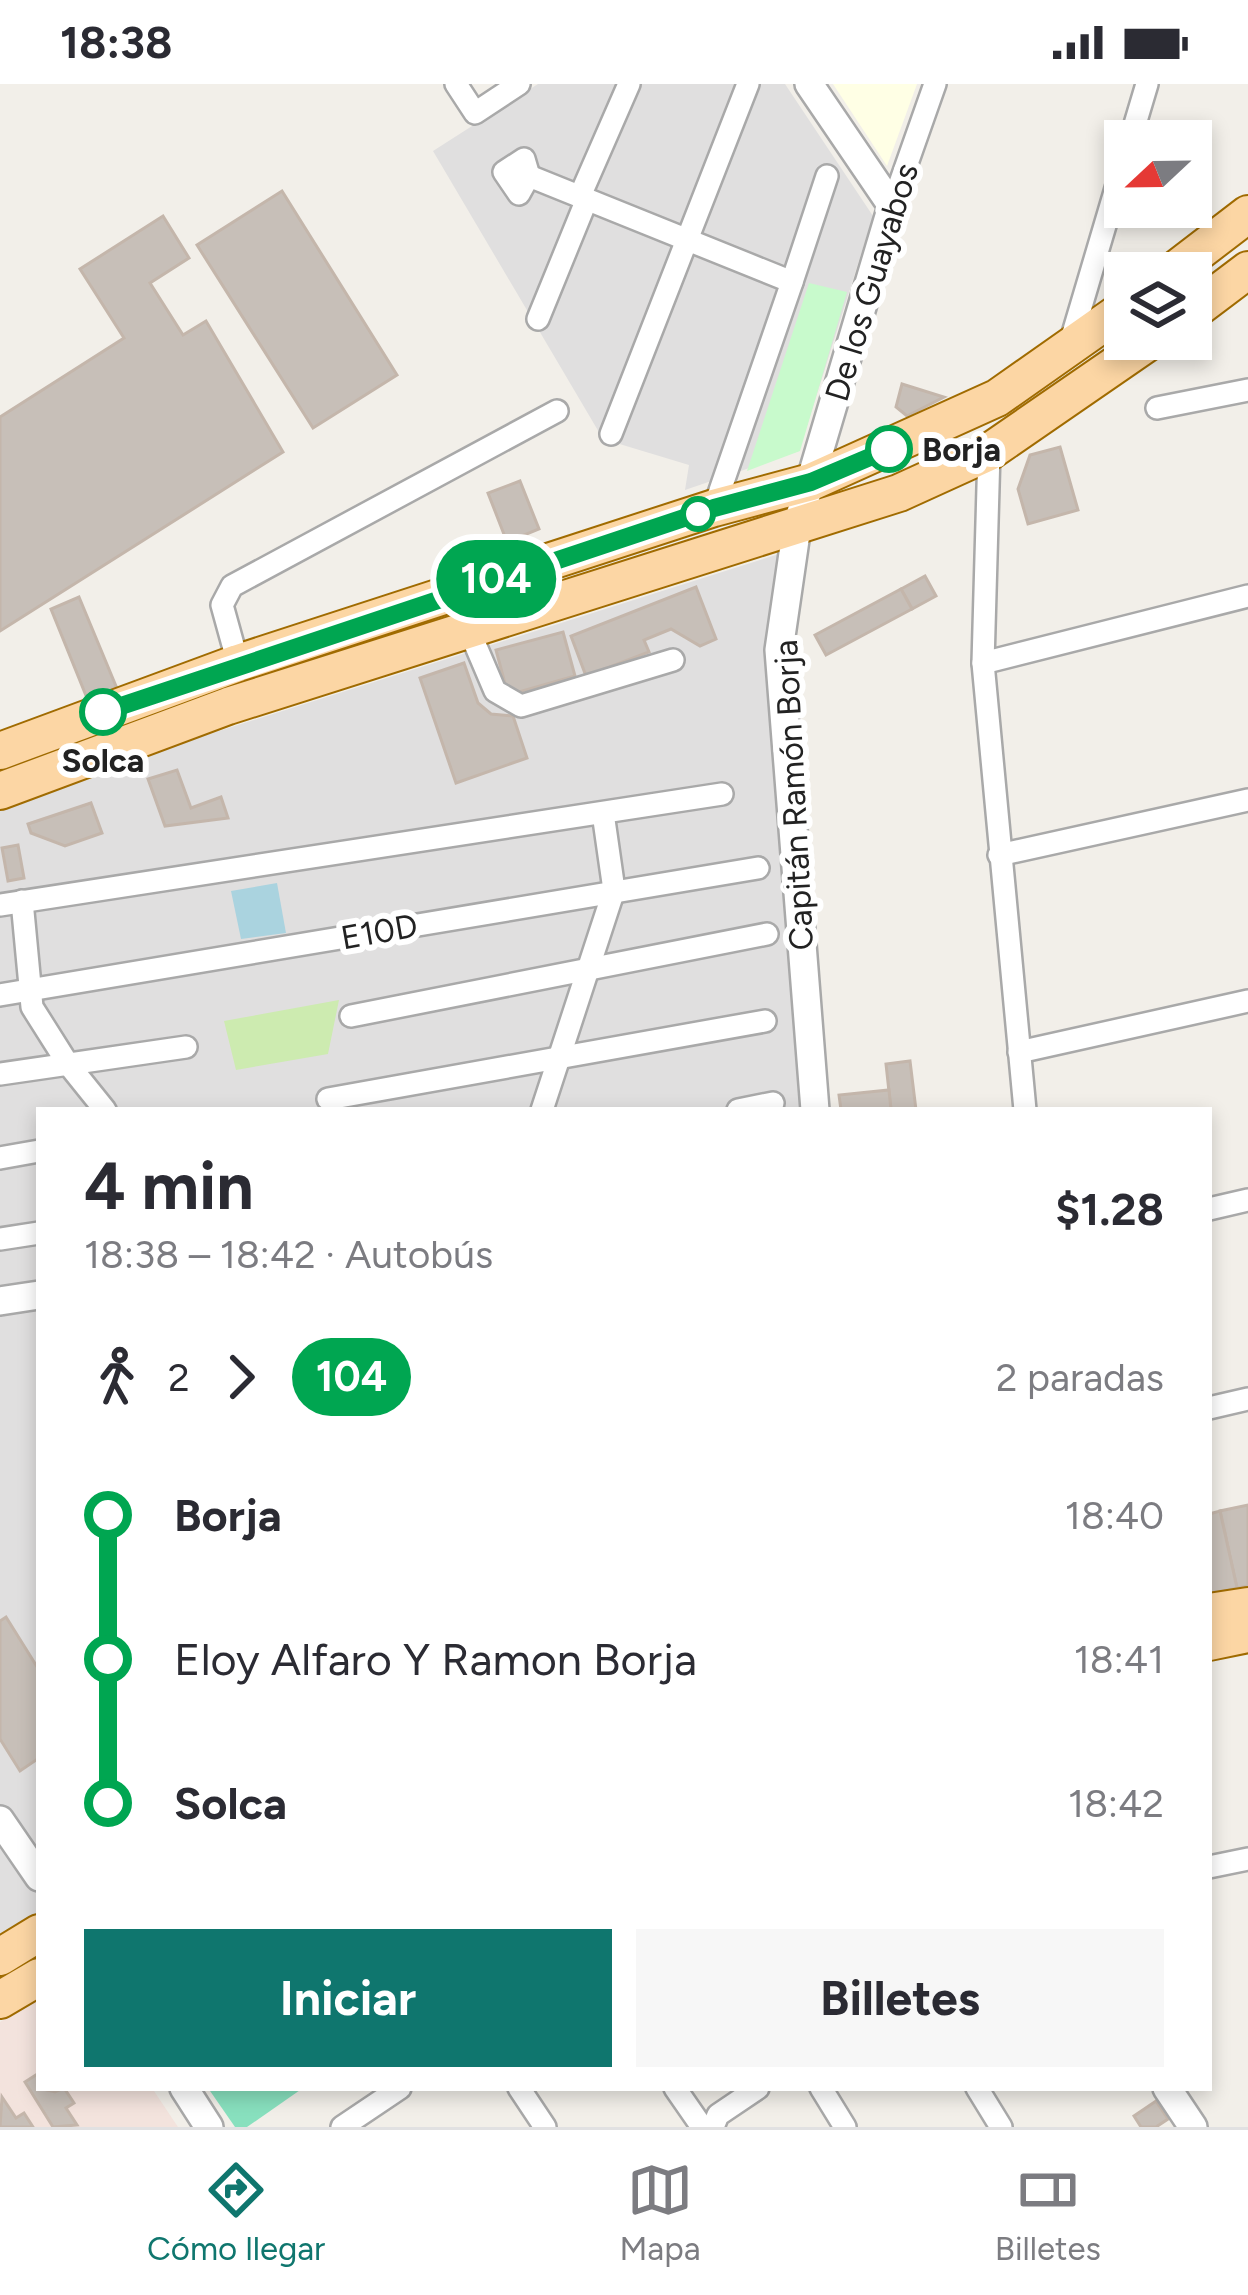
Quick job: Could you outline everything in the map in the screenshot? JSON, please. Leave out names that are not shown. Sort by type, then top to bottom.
[{"type":"main road","points":[[1198,252],[1248,214]]},
{"type":"main road","points":[[1212,297],[1248,270]]},
{"type":"main road","points":[[0,751],[238,663],[714,508],[811,482],[997,398],[1104,324]]},
{"type":"main road","points":[[0,791],[228,706],[899,493],[989,452],[1123,360]]},
{"type":"main road","points":[[1212,1612],[1248,1606]]},
{"type":"main road","points":[[1212,1641],[1248,1634]]},
{"type":"main road","points":[[0,1957],[36,1935]]},
{"type":"main road","points":[[0,2000],[36,1979]]},
{"type":"street","points":[[456,84],[475,112],[519,84]]},
{"type":"street","points":[[538,319],[628,84]]},
{"type":"street","points":[[611,434],[748,84]]},
{"type":"street","points":[[809,84],[892,206]]},
{"type":"street","name":"De los Guayabos","points":[[811,482],[892,206],[935,84]]},
{"type":"street","points":[[1136,120],[1147,84]]},
{"type":"street","points":[[529,176],[792,282]]},
{"type":"street","points":[[714,508],[827,176]]},
{"type":"street","points":[[1067,352],[1104,228]]},
{"type":"street","points":[[1157,408],[1248,390]]},
{"type":"street","points":[[238,663],[221,605],[232,586],[557,412]]},
{"type":"street","points":[[989,452],[982,663],[1025,1107]]},
{"type":"street","name":"Capitán Ramón Borja","points":[[811,482],[796,526],[779,650],[815,1107]]},
{"type":"street","points":[[982,663],[1248,596]]},
{"type":"street","points":[[469,630],[495,691],[521,706],[673,660]]},
{"type":"street","points":[[103,1107],[41,1025],[27,991],[11,903],[722,794]]},
{"type":"street","points":[[1000,855],[1248,800]]},
{"type":"street","points":[[543,1107],[614,890],[603,813]]},
{"type":"street","name":"E10D","points":[[0,994],[758,868]]},
{"type":"street","points":[[351,1016],[767,934]]},
{"type":"street","points":[[1019,1052],[1248,1001]]},
{"type":"street","points":[[328,1100],[556,1063],[765,1022]]},
{"type":"street","points":[[0,1074],[186,1047]]},
{"type":"street","points":[[753,1107],[773,1103]]},
{"type":"street","points":[[0,1158],[36,1152]]},
{"type":"street","points":[[1212,1208],[1248,1200]]},
{"type":"street","points":[[0,1239],[36,1233]]},
{"type":"street","points":[[0,1301],[36,1295]]},
{"type":"street","points":[[1212,1407],[1248,1400]]},
{"type":"street","points":[[0,1820],[36,1873]]},
{"type":"street","points":[[1212,1866],[1248,1859]]},
{"type":"street","points":[[186,2091],[209,2127]]},
{"type":"street","points":[[342,2127],[396,2091]]},
{"type":"street","points":[[521,2091],[545,2127]]},
{"type":"street","points":[[677,2091],[702,2127]]},
{"type":"street","points":[[713,2127],[718,2115],[754,2091]]},
{"type":"street","points":[[823,2091],[845,2127]]},
{"type":"street","points":[[979,2091],[1001,2127]]},
{"type":"street","points":[[1170,2091],[1189,2126]]},
{"type":"shaded area","points":[[538,84],[785,84],[873,216],[799,451],[685,490],[689,465],[603,439],[433,151]]},
{"type":"shaded area","points":[[833,84],[917,84],[887,166]]},
{"type":"shaded area","points":[[782,553],[767,678],[808,1107],[36,1107],[36,1956],[0,1978],[0,807],[20,794]]},
{"type":"shaded area","points":[[36,2000],[36,2091],[154,2091],[178,2127],[0,2127],[0,2022]]},
{"type":"green space","points":[[809,283],[847,292],[800,451],[747,471]]},
{"type":"green space","points":[[339,1000],[328,1054],[236,1070],[224,1021]]},
{"type":"green space","points":[[210,2091],[299,2091],[247,2127],[235,2127]]},
{"type":"water","points":[[277,883],[286,933],[241,939],[231,891]]},
{"type":"building","points":[[282,191],[397,375],[313,428],[197,245]]},
{"type":"building","points":[[163,216],[189,258],[150,283],[183,335],[206,321],[283,452],[0,631],[0,417],[124,338],[80,269]]},
{"type":"building","points":[[902,384],[944,397],[907,416],[896,407]]},
{"type":"building","points":[[1060,447],[1078,510],[1028,524],[1018,489],[1030,455]]},
{"type":"building","points":[[520,481],[539,529],[507,542],[488,493]]},
{"type":"building","points":[[925,576],[936,596],[912,609],[901,589]]},
{"type":"building","points":[[696,587],[716,639],[700,646],[671,629],[644,640],[649,652],[586,676],[571,636]]},
{"type":"building","points":[[901,589],[912,609],[826,655],[815,635]]},
{"type":"building","points":[[79,597],[118,691],[89,703],[51,609]]},
{"type":"building","points":[[563,632],[575,676],[508,695],[496,650]]},
{"type":"building","points":[[464,663],[478,703],[491,714],[513,716],[527,758],[456,783],[420,678]]},
{"type":"building","points":[[177,770],[191,808],[221,797],[228,818],[165,826],[148,779]]},
{"type":"building","points":[[91,803],[102,833],[65,846],[31,833],[28,824]]},
{"type":"building","points":[[18,845],[24,878],[8,881],[2,848]]},
{"type":"building","points":[[910,1061],[916,1107],[891,1107],[886,1064]]},
{"type":"building","points":[[889,1090],[891,1107],[841,1107],[839,1095]]},
{"type":"building","points":[[1248,1505],[1248,1586],[1237,1588],[1220,1511]]},
{"type":"building","points":[[1220,1511],[1237,1588],[1212,1594],[1212,1513]]},
{"type":"building","points":[[6,1617],[36,1665],[36,1760],[20,1771],[0,1739],[0,1621]]},
{"type":"building","points":[[36,2075],[36,2091],[66,2091],[74,2103],[66,2108],[77,2125],[53,2127],[25,2082]]},
{"type":"building","points":[[2,2097],[16,2118],[24,2113],[33,2127],[0,2127]]},
{"type":"building","points":[[1156,2101],[1168,2119],[1156,2127],[1141,2127],[1134,2116]]},
{"type":"bus line","name":"104","points":[[103,712],[238,663],[714,508],[811,482],[889,449]]},
{"type":"place","name":"Borja","points":[[889,449]]},
{"type":"place","name":"Solca","points":[[103,712]]}]
